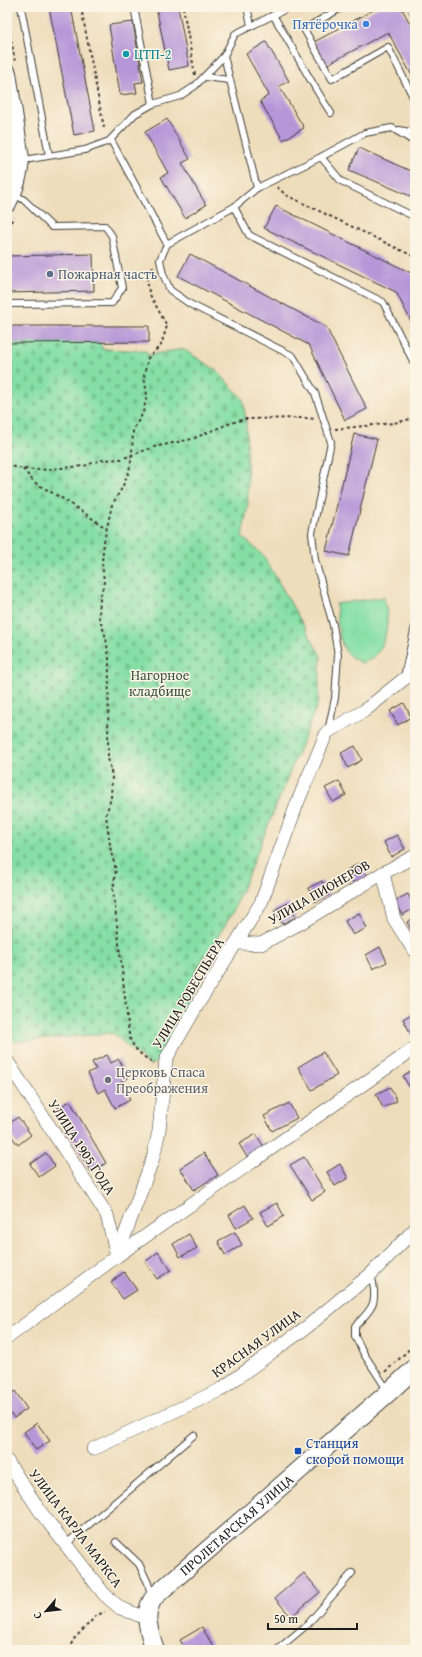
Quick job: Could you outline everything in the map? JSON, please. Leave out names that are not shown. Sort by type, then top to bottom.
[{"type":"main road","points":[[7,73],[20,159],[19,173],[10,198]]},
{"type":"main road","name":"ПРОЛЕТАРСКАЯ УЛИЦА","points":[[152,1599],[415,1368]]},
{"type":"main road","points":[[152,1599],[146,1618],[155,1650]]},
{"type":"street","points":[[327,732],[364,711],[409,675]]},
{"type":"street","name":"УЛИЦА РОБЕСПЬЕРА","points":[[117,1256],[153,1158],[159,1131],[166,1059],[199,1002],[261,903],[298,801],[327,732]]},
{"type":"street","name":"УЛИЦА ПИОНЕРОВ","points":[[237,943],[261,944],[302,922],[383,873],[415,856]]},
{"type":"street","points":[[383,873],[394,919],[415,952]]},
{"type":"street","points":[[7,1338],[117,1256],[415,1048]]},
{"type":"street","name":"УЛИЦА 1905 ГОДА","points":[[7,1061],[107,1215],[117,1256]]},
{"type":"street","name":"КРАСНАЯ УЛИЦА","points":[[93,1448],[220,1390],[308,1326],[371,1274],[415,1229]]},
{"type":"street","name":"УЛИЦА КАРЛА МАРКСА","points":[[7,1461],[42,1514],[104,1594],[120,1608],[146,1618]]},
{"type":"lane","points":[[21,7],[48,155]]},
{"type":"lane","points":[[134,7],[153,104]]},
{"type":"lane","points":[[247,7],[252,25]]},
{"type":"lane","points":[[20,159],[30,159],[85,150],[111,140],[135,114],[153,104],[180,96],[205,77],[224,56],[235,34],[290,7]]},
{"type":"lane","points":[[343,7],[304,29],[332,79],[388,47],[415,101]]},
{"type":"lane","points":[[273,15],[310,82],[331,113]]},
{"type":"lane","points":[[224,56],[258,188]]},
{"type":"lane","points":[[205,77],[229,80]]},
{"type":"lane","points":[[392,128],[415,142]]},
{"type":"lane","points":[[327,732],[335,698],[338,655],[333,625],[315,560],[312,533],[331,442],[315,393],[293,356],[190,304],[170,290],[163,274],[160,260],[166,245],[234,207],[258,188],[321,157],[365,133],[392,128],[415,133]]},
{"type":"lane","points":[[111,140],[166,245]]},
{"type":"lane","points":[[321,157],[341,181],[415,217]]},
{"type":"lane","points":[[7,304],[112,303],[122,288],[112,236],[105,226],[52,227],[24,200],[10,198]]},
{"type":"lane","points":[[234,207],[249,235],[383,302],[415,365]]},
{"type":"lane","points":[[409,675],[415,626]]},
{"type":"lane","points":[[371,1274],[375,1299],[368,1314],[355,1326],[355,1336],[364,1354],[389,1392]]},
{"type":"lane","points":[[66,1544],[194,1436]]},
{"type":"lane","points":[[116,1542],[139,1564],[148,1583],[152,1599]]},
{"type":"lane","points":[[277,1650],[308,1624],[352,1573]]},
{"type":"path","points":[[81,7],[104,128]]},
{"type":"path","points":[[183,7],[196,84]]},
{"type":"path","points":[[271,182],[286,195],[415,258]]},
{"type":"path","points":[[164,1071],[139,1053],[130,1040],[128,1034],[113,889],[116,870],[111,852],[106,815],[111,798],[112,776],[108,758],[109,659],[106,638],[99,617],[100,599],[104,582],[104,541],[106,528],[112,505],[122,488],[129,471],[132,455],[133,430],[143,413],[147,395],[144,376],[148,358],[161,345],[167,326],[149,293],[147,276],[166,245]]},
{"type":"path","points":[[7,465],[23,469],[63,469],[84,466],[102,460],[121,459],[154,447],[192,439],[228,424],[245,419],[305,418],[324,420]]},
{"type":"path","points":[[328,430],[394,423],[415,418]]},
{"type":"path","points":[[23,469],[34,482],[68,502],[106,528]]},
{"type":"path","points":[[68,1650],[74,1639],[97,1615],[120,1608]]},
{"type":"green space","name":"Нагорное кладбище","points":[[100,342],[102,349],[146,351],[149,355],[183,349],[216,370],[243,399],[246,421],[248,505],[242,537],[263,555],[321,656],[318,703],[232,914],[193,976],[198,980],[156,1063],[149,1065],[113,1033],[11,1042],[7,1021],[7,343]]},
{"type":"green space","points":[[384,597],[387,620],[383,642],[373,657],[361,663],[350,656],[340,639],[336,604]]},
{"type":"building","points":[[49,7],[71,7],[95,131],[74,135]]},
{"type":"building","points":[[156,7],[178,7],[189,66],[169,70]]},
{"type":"building","points":[[379,7],[401,7],[415,33],[415,81],[388,32],[326,65],[314,42]]},
{"type":"building","name":"ЦТП-2","points":[[133,22],[143,82],[135,83],[137,93],[120,95],[109,25]]},
{"type":"building","points":[[266,42],[289,81],[279,86],[304,128],[283,140],[260,101],[269,95],[246,54]]},
{"type":"building","points":[[167,119],[190,159],[182,163],[206,205],[185,218],[161,177],[168,173],[145,132]]},
{"type":"building","points":[[359,148],[415,173],[415,198],[349,170]]},
{"type":"building","points":[[276,206],[415,275],[415,329],[396,292],[264,228]]},
{"type":"building","name":"Пожарная часть","points":[[93,254],[94,291],[7,293],[7,256]]},
{"type":"building","points":[[190,254],[326,327],[367,409],[345,420],[309,345],[178,276]]},
{"type":"building","points":[[7,326],[149,326],[149,342],[7,343]]},
{"type":"building","points":[[354,434],[377,439],[349,556],[326,551]]},
{"type":"building","points":[[404,703],[411,717],[398,725],[390,711]]},
{"type":"building","points":[[355,746],[362,760],[348,768],[341,753]]},
{"type":"building","points":[[339,781],[346,795],[333,802],[325,788]]},
{"type":"building","points":[[397,835],[405,849],[391,857],[384,842]]},
{"type":"building","points":[[360,863],[368,877],[354,884],[347,870]]},
{"type":"building","points":[[322,881],[329,895],[315,902],[308,888]]},
{"type":"building","points":[[408,894],[415,908],[402,915],[394,901]]},
{"type":"building","points":[[288,903],[296,917],[282,924],[274,910]]},
{"type":"building","points":[[359,913],[367,928],[353,935],[345,921]]},
{"type":"building","points":[[415,917],[415,935],[414,936],[407,922]]},
{"type":"building","points":[[380,947],[387,962],[373,969],[366,955]]},
{"type":"building","points":[[415,1012],[415,1034],[412,1036],[403,1019]]},
{"type":"building","points":[[323,1052],[337,1075],[312,1090],[298,1067]]},
{"type":"building","name":"Церковь Спаса Преображения","points":[[107,1055],[111,1063],[119,1059],[128,1078],[121,1082],[130,1100],[115,1108],[105,1089],[98,1093],[88,1073],[96,1069],[92,1062]]},
{"type":"building","points":[[415,1069],[415,1097],[403,1076]]},
{"type":"building","points":[[390,1087],[397,1101],[383,1108],[376,1094]]},
{"type":"building","points":[[70,1101],[106,1163],[91,1172],[55,1110]]},
{"type":"building","points":[[289,1103],[297,1118],[272,1131],[264,1116]]},
{"type":"building","points":[[18,1117],[31,1135],[18,1145],[7,1130],[7,1125]]},
{"type":"building","points":[[256,1134],[264,1147],[247,1157],[239,1144]]},
{"type":"building","points":[[46,1153],[55,1166],[39,1177],[30,1164]]},
{"type":"building","points":[[204,1153],[218,1175],[194,1190],[180,1168]]},
{"type":"building","points":[[304,1157],[325,1192],[312,1200],[290,1165]]},
{"type":"building","points":[[340,1164],[348,1178],[335,1186],[327,1172]]},
{"type":"building","points":[[277,1203],[284,1216],[268,1226],[260,1212]]},
{"type":"building","points":[[245,1205],[253,1218],[236,1228],[229,1215]]},
{"type":"building","points":[[235,1232],[242,1245],[225,1255],[218,1241]]},
{"type":"building","points":[[189,1234],[197,1248],[180,1257],[173,1244]]},
{"type":"building","points":[[158,1252],[171,1270],[157,1279],[145,1262]]},
{"type":"building","points":[[124,1272],[137,1290],[123,1299],[111,1282]]},
{"type":"building","points":[[15,1391],[27,1409],[14,1418],[7,1409],[7,1397]]},
{"type":"building","points":[[37,1423],[50,1441],[36,1450],[24,1432]]},
{"type":"building","points":[[304,1573],[320,1592],[291,1617],[275,1598]]},
{"type":"building","points":[[202,1627],[215,1650],[186,1650],[180,1640]]},
{"type":"place","name":"Пятёрочка","points":[[366,24]]},
{"type":"place","name":"ЦТП-2","points":[[126,54]]},
{"type":"place","name":"Пожарная часть","points":[[50,274]]},
{"type":"place","name":"Церковь Спаса Преображения","points":[[108,1080]]},
{"type":"place","name":"Станция скорой помощи","points":[[298,1451]]}]
